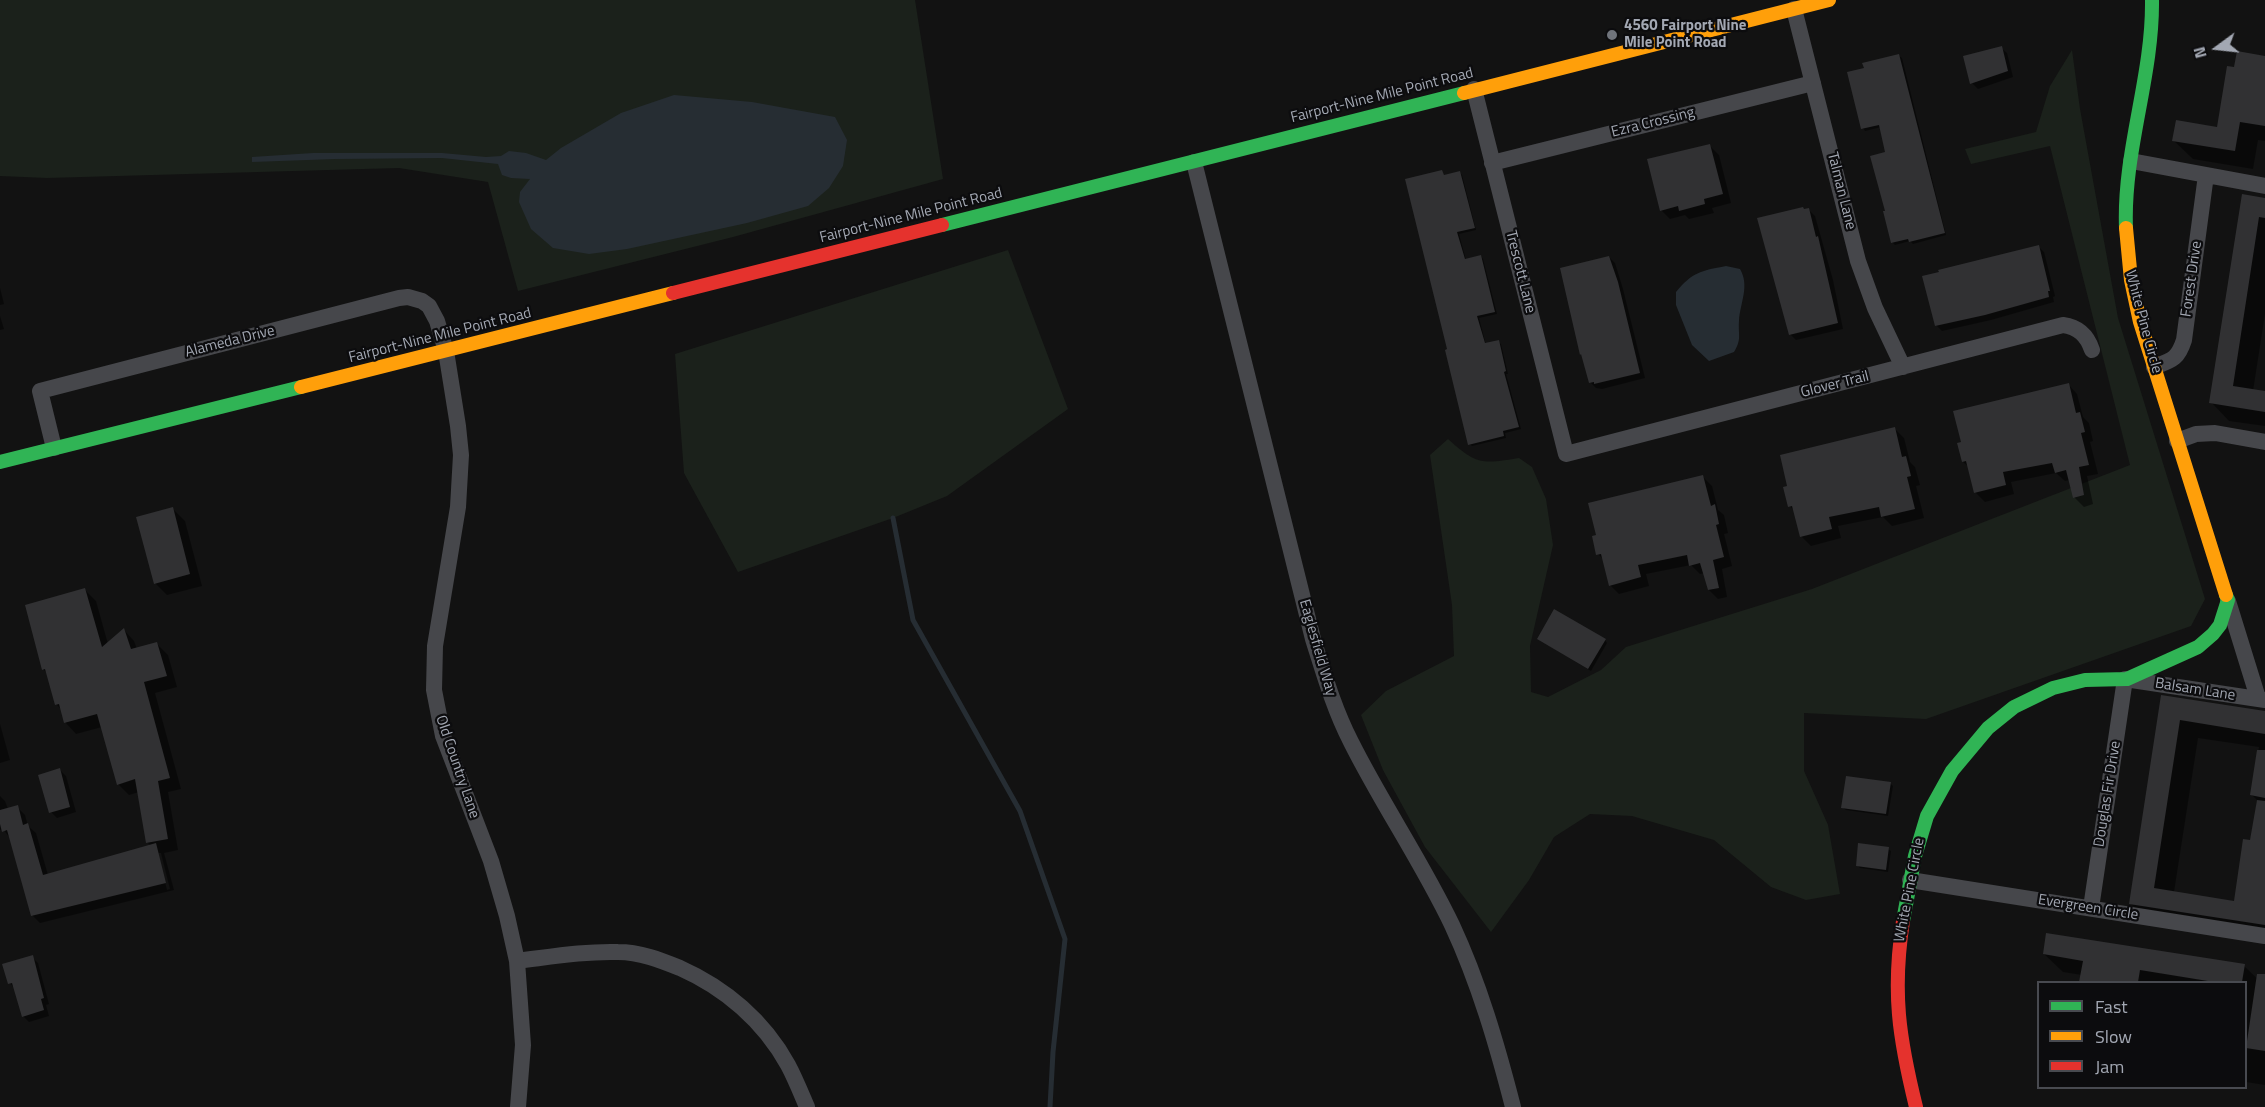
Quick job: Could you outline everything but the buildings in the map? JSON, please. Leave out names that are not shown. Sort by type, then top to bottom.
[{"type":"main road","name":"Fairport-Nine Mile Point Road","points":[[0,462],[1829,0]]},
{"type":"main road","name":"White Pine Circle","points":[[1916,1107],[1898,1020],[1896,980],[1900,936],[1917,846],[1927,816],[1944,784],[1964,755],[1999,718],[2030,698],[2063,686],[2094,679],[2125,679],[2198,647],[2212,637],[2220,626],[2228,600],[2154,367],[2130,280],[2125,244],[2131,161],[2148,76],[2153,20],[2152,0]]},
{"type":"street","name":"Talman Lane","points":[[1794,9],[1858,261],[1875,308],[1903,367]]},
{"type":"street","name":"Ezra Crossing","points":[[1492,163],[1813,83]]},
{"type":"street","name":"Trescott Lane","points":[[1474,89],[1566,454]]},
{"type":"street","points":[[2131,161],[2265,186]]},
{"type":"street","name":"Eaglesfield Way","points":[[1194,162],[1313,639],[1334,705],[1350,741],[1453,927],[1479,992],[1513,1107]]},
{"type":"street","name":"Forest Drive","points":[[2154,367],[2170,361],[2179,354],[2184,340],[2206,175]]},
{"type":"street","name":"Alameda Drive","points":[[54,448],[40,391],[399,298],[416,298],[429,306],[437,321],[446,351]]},
{"type":"street","name":"Glover Trail","points":[[1566,454],[2062,325],[2074,327],[2083,334],[2091,350]]},
{"type":"street","name":"Old Country Lane","points":[[446,351],[461,455],[454,534],[435,646],[434,690],[443,736],[491,861],[517,961],[523,1045],[518,1107]]},
{"type":"street","points":[[2178,441],[2196,434],[2216,433],[2265,442]]},
{"type":"street","name":"White Pine Circle","points":[[2228,600],[2262,699]]},
{"type":"street","name":"Balsam Lane","points":[[2125,679],[2262,699]]},
{"type":"street","name":"Douglas Fir Drive","points":[[2091,908],[2125,679]]},
{"type":"street","points":[[2262,699],[2265,682]]},
{"type":"street","name":"Evergreen Circle","points":[[1910,880],[2265,936]]},
{"type":"street","points":[[517,961],[592,952],[620,952],[644,955],[692,974],[716,987],[740,1005],[762,1029],[787,1064],[807,1107]]},
{"type":"shaded area","points":[[0,0],[915,0],[943,179],[733,237],[518,291],[488,182],[399,168],[47,178],[0,176]]},
{"type":"shaded area","points":[[2072,50],[2080,109],[2118,318],[2205,599],[2191,626],[1926,719],[1804,713],[1804,771],[1828,825],[1840,894],[1806,900],[1771,887],[1714,840],[1632,816],[1590,814],[1554,837],[1529,880],[1491,932],[1425,847],[1383,770],[1361,715],[1386,691],[1454,656],[1452,605],[1430,455],[1448,439],[1466,454],[1481,461],[1519,458],[1532,467],[1546,499],[1553,545],[1530,646],[1531,692],[1548,697],[1601,670],[1626,647],[1812,589],[2130,465],[2050,146],[1971,164],[1965,149],[2036,132],[2050,86]]},
{"type":"shaded area","points":[[674,95],[752,102],[835,117],[847,140],[843,166],[829,188],[808,206],[747,223],[627,249],[589,254],[553,248],[531,229],[519,202],[520,192],[530,179],[502,175],[498,164],[442,158],[252,162],[252,157],[313,153],[442,153],[486,157],[501,156],[509,151],[526,153],[546,160],[561,148],[621,113]]},
{"type":"shaded area","points":[[1008,250],[1068,409],[947,496],[893,518],[738,572],[684,473],[675,354]]},
{"type":"shaded area","points":[[1726,266],[1740,269],[1743,275],[1744,295],[1739,321],[1739,340],[1734,352],[1709,361],[1692,345],[1676,305],[1676,292],[1687,280],[1698,273]]},
{"type":"waterway","points":[[893,518],[913,620],[1020,811],[1065,939],[1053,1052],[1050,1107]]},
{"type":"traffic: fast","points":[[2126,228],[2129,171],[2148,57],[2152,0]]},
{"type":"traffic: fast","points":[[942,225],[1464,93]]},
{"type":"traffic: fast","points":[[0,462],[301,387]]},
{"type":"traffic: fast","points":[[1903,921],[1915,856],[1927,816],[1952,771],[1988,728],[2014,707],[2053,688],[2085,680],[2127,679],[2198,647],[2220,625],[2228,600],[2226,595]]},
{"type":"traffic: slow","points":[[1464,93],[1829,0]]},
{"type":"traffic: slow","points":[[2126,228],[2131,280],[2140,322],[2226,595]]},
{"type":"traffic: slow","points":[[301,387],[673,293]]},
{"type":"traffic: jam","points":[[673,293],[942,225]]},
{"type":"traffic: jam","points":[[1903,921],[1898,970],[1899,1015],[1905,1059],[1916,1107]]},
{"type":"place","name":"4560 Fairport Nine Mile Point Road","points":[[1612,35]]}]
